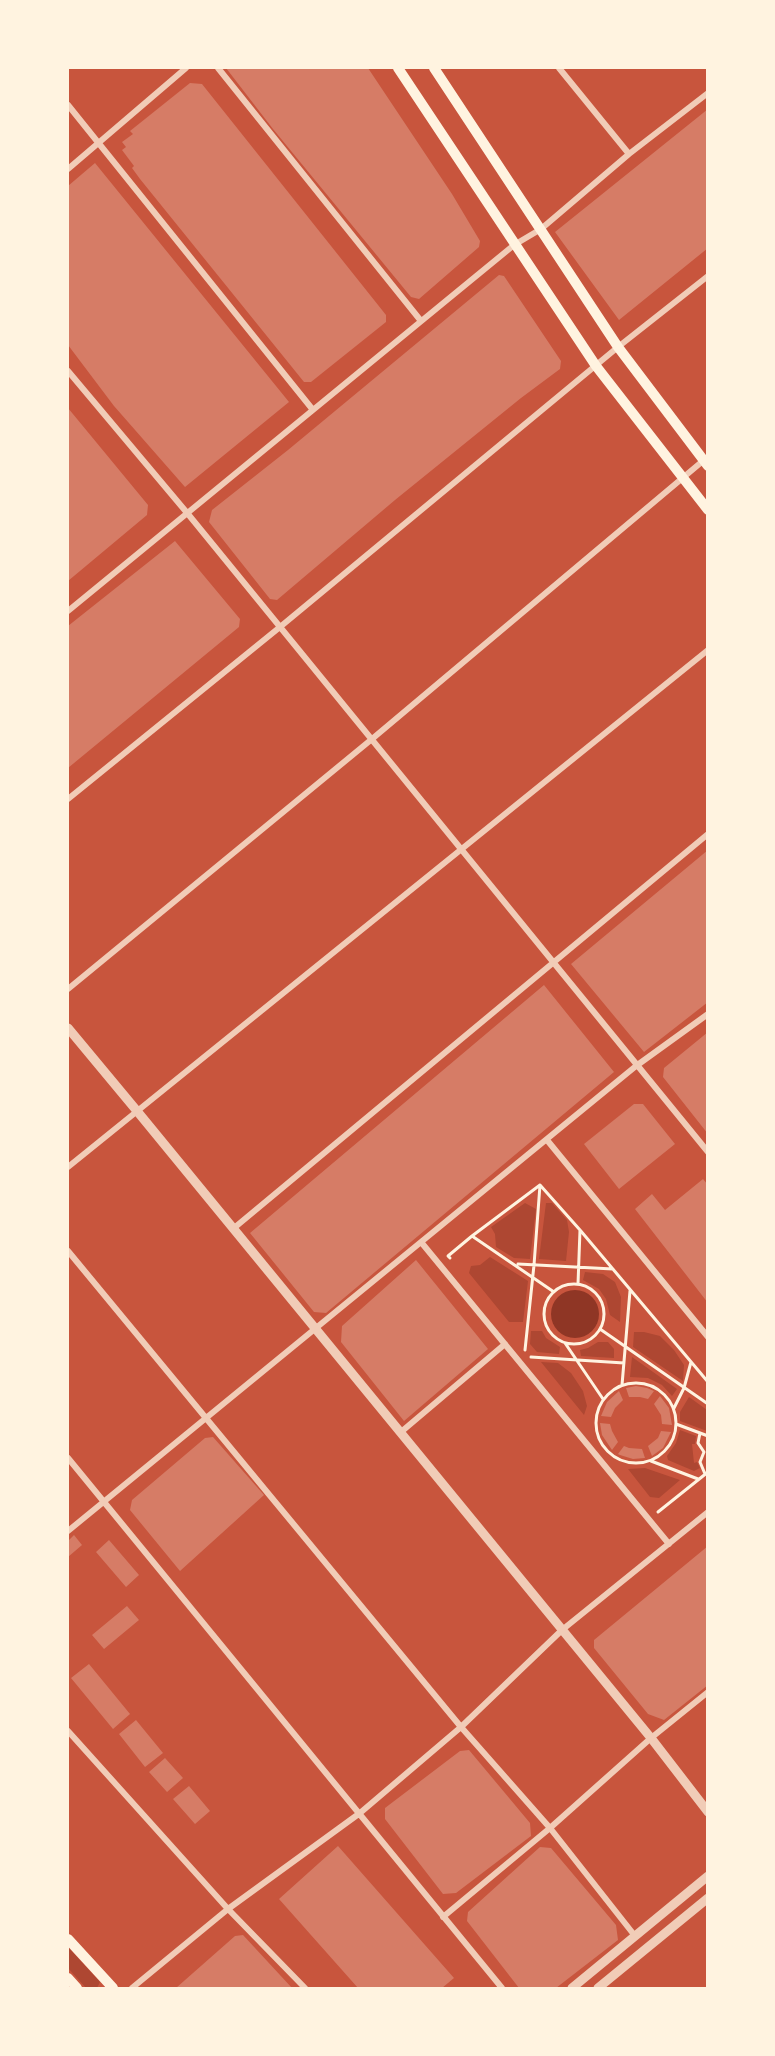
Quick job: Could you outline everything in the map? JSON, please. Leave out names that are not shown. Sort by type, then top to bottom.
[{"type":"main road","points":[[398,68],[596,366],[708,510]]},
{"type":"main road","points":[[434,68],[618,347],[706,462]]},
{"type":"main road","points":[[68,1939],[112,1989]]},
{"type":"main road","points":[[68,1978],[77,1989]]},
{"type":"street","points":[[68,169],[186,68]]},
{"type":"street","points":[[218,68],[421,321]]},
{"type":"street","points":[[559,68],[630,154]]},
{"type":"street","points":[[68,611],[514,245],[541,229],[630,154],[708,93]]},
{"type":"street","points":[[68,105],[313,410]]},
{"type":"street","points":[[68,799],[618,347],[708,276]]},
{"type":"street","points":[[68,374],[188,514],[708,1152]]},
{"type":"street","points":[[68,988],[372,739],[682,478],[706,462]]},
{"type":"street","points":[[68,1167],[708,650]]},
{"type":"street","points":[[234,1228],[552,961],[708,834]]},
{"type":"street","points":[[68,1531],[636,1066],[708,1014]]},
{"type":"street","points":[[68,1028],[651,1738],[708,1812]]},
{"type":"street","points":[[547,1140],[708,1337]]},
{"type":"street","points":[[421,1242],[669,1544]]},
{"type":"street","points":[[68,1251],[461,1727],[550,1828],[635,1936]]},
{"type":"street","points":[[400,1432],[505,1344]]},
{"type":"street","points":[[68,1458],[502,1989]]},
{"type":"street","points":[[132,1989],[228,1909],[360,1813],[461,1727],[562,1630],[708,1512]]},
{"type":"street","points":[[443,1917],[550,1828],[651,1738],[708,1692]]},
{"type":"street","points":[[68,1731],[228,1909],[305,1989]]},
{"type":"street","points":[[572,1989],[708,1876]]},
{"type":"street","points":[[598,1989],[708,1898]]},
{"type":"path","points":[[540,1185],[708,1382]]},
{"type":"path","points":[[448,1256],[540,1185]]},
{"type":"path","points":[[525,1350],[540,1185]]},
{"type":"path","points":[[578,1284],[580,1230]]},
{"type":"path","points":[[472,1236],[554,1292]]},
{"type":"path","points":[[516,1264],[612,1269]]},
{"type":"path","points":[[564,1342],[579,1344],[589,1340],[600,1329],[604,1315],[603,1305],[598,1295],[590,1288],[578,1284],[563,1286],[554,1292],[545,1307],[545,1316],[552,1334],[564,1342],[603,1399]]},
{"type":"path","points":[[622,1385],[630,1290]]},
{"type":"path","points":[[600,1329],[708,1404]]},
{"type":"path","points":[[531,1357],[624,1363]]},
{"type":"path","points":[[674,1408],[684,1388],[691,1362]]},
{"type":"path","points":[[640,1382],[664,1393],[674,1408],[676,1424],[671,1443],[663,1453],[649,1461],[625,1462],[613,1456],[603,1447],[597,1435],[595,1422],[603,1399],[615,1388],[640,1382]]},
{"type":"path","points":[[676,1424],[708,1436]]},
{"type":"path","points":[[658,1512],[706,1473],[700,1462],[704,1452],[698,1443],[699,1433]]},
{"type":"path","points":[[649,1461],[699,1479]]},
{"type":"shaded area","points":[[525,1203],[536,1209],[530,1259],[514,1258],[496,1247],[495,1234],[491,1227]]},
{"type":"shaded area","points":[[546,1203],[552,1203],[567,1220],[569,1232],[566,1261],[539,1259]]},
{"type":"shaded area","points":[[490,1257],[528,1281],[523,1322],[509,1322],[469,1273],[471,1266],[480,1265]]},
{"type":"shaded area","points":[[585,1272],[603,1274],[615,1282],[621,1297],[620,1322],[610,1315],[606,1299],[599,1289],[583,1280]]},
{"type":"shaded area","points":[[575,1290],[592,1297],[599,1314],[592,1331],[575,1338],[558,1331],[551,1314],[558,1297]]},
{"type":"shaded area","points":[[531,1331],[542,1331],[546,1338],[560,1347],[559,1354],[537,1352],[530,1344]]},
{"type":"shaded area","points":[[634,1332],[660,1336],[674,1350],[684,1365],[683,1381],[633,1347]]},
{"type":"shaded area","points":[[598,1342],[608,1342],[614,1349],[614,1358],[581,1356],[580,1350]]},
{"type":"shaded area","points":[[632,1357],[677,1389],[672,1396],[662,1385],[648,1378],[630,1377]]},
{"type":"shaded area","points":[[541,1362],[558,1363],[571,1373],[583,1391],[587,1406],[584,1415]]},
{"type":"shaded area","points":[[689,1397],[707,1410],[707,1431],[680,1421],[680,1412]]},
{"type":"shaded area","points":[[680,1430],[696,1436],[695,1444],[692,1444],[694,1463],[697,1462],[700,1468],[694,1471],[668,1460],[667,1456],[676,1443]]},
{"type":"shaded area","points":[[645,1468],[680,1480],[659,1498],[650,1497],[628,1469]]},
{"type":"shaded area","points":[[68,1947],[100,1982],[97,1988],[86,1988],[68,1968]]},
{"type":"building","points":[[226,68],[368,68],[452,194],[480,241],[479,247],[419,299],[411,297]]},
{"type":"building","points":[[190,83],[202,84],[386,315],[386,322],[311,382],[304,382],[140,179],[122,150],[126,147],[122,142],[133,134],[130,131]]},
{"type":"building","points":[[708,109],[708,248],[619,320],[555,232]]},
{"type":"building","points":[[95,163],[289,402],[185,487],[114,406],[68,345],[68,186]]},
{"type":"building","points":[[499,275],[504,276],[561,361],[560,369],[395,500],[277,600],[270,599],[209,522],[212,510]]},
{"type":"building","points":[[68,408],[148,505],[147,515],[68,581]]},
{"type":"building","points":[[175,541],[240,619],[239,627],[68,768],[68,626]]},
{"type":"building","points":[[708,850],[708,1002],[644,1052],[571,964]]},
{"type":"building","points":[[544,985],[614,1072],[326,1313],[314,1312],[250,1233]]},
{"type":"building","points":[[708,1032],[708,1134],[663,1077],[664,1068]]},
{"type":"building","points":[[634,1104],[643,1104],[675,1144],[619,1189],[584,1144]]},
{"type":"building","points":[[703,1179],[708,1185],[708,1303],[635,1209],[652,1194],[665,1210]]},
{"type":"building","points":[[416,1260],[488,1349],[404,1421],[341,1342],[342,1326]]},
{"type":"building","points":[[636,1386],[654,1391],[648,1399],[629,1397],[626,1388]]},
{"type":"building","points":[[619,1391],[623,1400],[615,1408],[611,1417],[601,1416],[607,1402]]},
{"type":"building","points":[[660,1396],[669,1408],[672,1425],[662,1424],[661,1415],[654,1404]]},
{"type":"building","points":[[600,1423],[610,1424],[618,1442],[612,1450],[602,1435]]},
{"type":"building","points":[[661,1431],[671,1432],[663,1448],[652,1456],[648,1446],[658,1438]]},
{"type":"building","points":[[213,1437],[264,1495],[180,1571],[130,1510],[132,1500],[205,1438]]},
{"type":"building","points":[[624,1446],[642,1449],[645,1458],[633,1459],[618,1454]]},
{"type":"building","points":[[74,1535],[82,1545],[68,1557],[68,1541]]},
{"type":"building","points":[[109,1540],[139,1575],[126,1587],[96,1552]]},
{"type":"building","points":[[708,1546],[708,1685],[664,1720],[648,1714],[594,1648],[594,1640]]},
{"type":"building","points":[[127,1606],[139,1620],[104,1649],[92,1635]]},
{"type":"building","points":[[89,1664],[130,1714],[113,1729],[71,1678]]},
{"type":"building","points":[[136,1720],[163,1753],[145,1767],[119,1734]]},
{"type":"building","points":[[469,1750],[530,1823],[531,1836],[456,1893],[443,1894],[385,1819],[385,1808],[460,1751]]},
{"type":"building","points":[[165,1758],[183,1778],[167,1792],[149,1772]]},
{"type":"building","points":[[189,1786],[210,1811],[195,1824],[173,1799]]},
{"type":"building","points":[[338,1846],[454,1978],[442,1988],[358,1988],[279,1899]]},
{"type":"building","points":[[540,1847],[551,1848],[616,1925],[618,1940],[556,1988],[519,1988],[467,1921],[468,1912]]},
{"type":"building","points":[[243,1935],[292,1988],[176,1988],[235,1936]]}]
